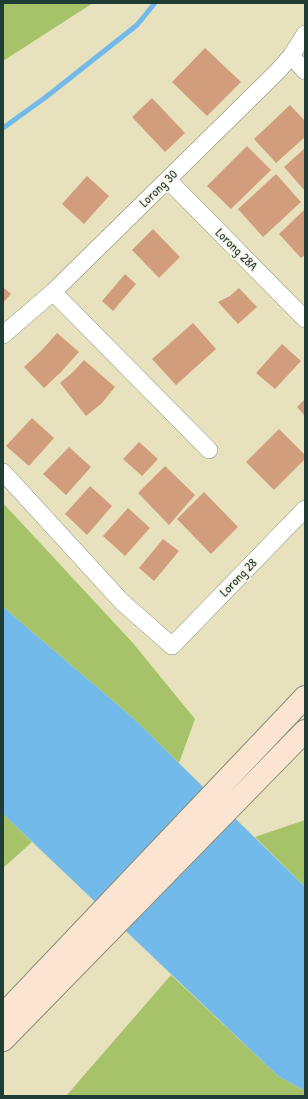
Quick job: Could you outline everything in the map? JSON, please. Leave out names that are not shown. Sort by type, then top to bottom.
[{"type":"main road","points":[[3,1040],[88,939],[305,697]]},
{"type":"main road","points":[[3,1015],[88,939],[301,735]]},
{"type":"street","name":"Lorong 30","points":[[3,335],[53,292],[277,72],[291,56],[305,34]]},
{"type":"street","points":[[291,56],[305,71]]},
{"type":"street","name":"Lorong 28A","points":[[168,180],[305,319]]},
{"type":"street","points":[[53,292],[209,450]]},
{"type":"street","name":"Lorong 28","points":[[3,472],[122,602],[172,646],[305,509]]},
{"type":"green space","points":[[3,3],[93,3],[3,61]]},
{"type":"green space","points":[[3,503],[132,642],[195,719],[179,763],[133,718],[3,607]]},
{"type":"green space","points":[[3,814],[32,842],[3,868]]},
{"type":"green space","points":[[305,820],[305,887],[255,837]]},
{"type":"green space","points":[[171,975],[278,1076],[305,1091],[305,1096],[66,1096]]},
{"type":"water","points":[[3,607],[133,718],[305,887],[305,1091],[278,1076],[3,814]]},
{"type":"building","points":[[205,48],[241,82],[207,116],[172,82]]},
{"type":"building","points":[[152,98],[185,133],[165,152],[132,117]]},
{"type":"building","points":[[290,105],[305,121],[305,137],[276,163],[254,139]]},
{"type":"building","points":[[247,146],[271,170],[231,209],[207,186]]},
{"type":"building","points":[[305,148],[305,191],[284,167]]},
{"type":"building","points":[[276,174],[301,202],[263,237],[238,209]]},
{"type":"building","points":[[87,176],[109,196],[84,224],[62,204]]},
{"type":"building","points":[[305,209],[305,255],[301,258],[279,234]]},
{"type":"building","points":[[153,229],[180,257],[159,278],[132,250]]},
{"type":"building","points":[[125,274],[136,284],[113,311],[102,301]]},
{"type":"building","points":[[3,287],[11,294],[3,303]]},
{"type":"building","points":[[239,288],[257,307],[238,324],[218,302],[230,296]]},
{"type":"building","points":[[193,323],[216,349],[176,385],[152,359]]},
{"type":"building","points":[[57,333],[79,352],[44,388],[24,367]]},
{"type":"building","points":[[282,344],[301,361],[275,389],[256,373]]},
{"type":"building","points":[[84,360],[115,387],[102,403],[86,416],[60,383]]},
{"type":"building","points":[[305,399],[305,416],[297,407]]},
{"type":"building","points":[[32,418],[54,438],[29,466],[6,446]]},
{"type":"building","points":[[279,429],[305,455],[305,459],[274,490],[246,462]]},
{"type":"building","points":[[139,442],[158,459],[142,476],[123,459]]},
{"type":"building","points":[[69,447],[91,467],[66,495],[43,474]]},
{"type":"building","points":[[165,466],[195,495],[169,525],[138,493]]},
{"type":"building","points":[[90,486],[112,506],[87,535],[65,514]]},
{"type":"building","points":[[204,492],[238,527],[211,554],[177,519]]},
{"type":"building","points":[[128,508],[150,528],[125,556],[103,536]]},
{"type":"building","points":[[163,539],[179,551],[154,581],[139,568]]},
{"type":"waterway","points":[[3,128],[46,97],[137,25],[155,3]]}]
